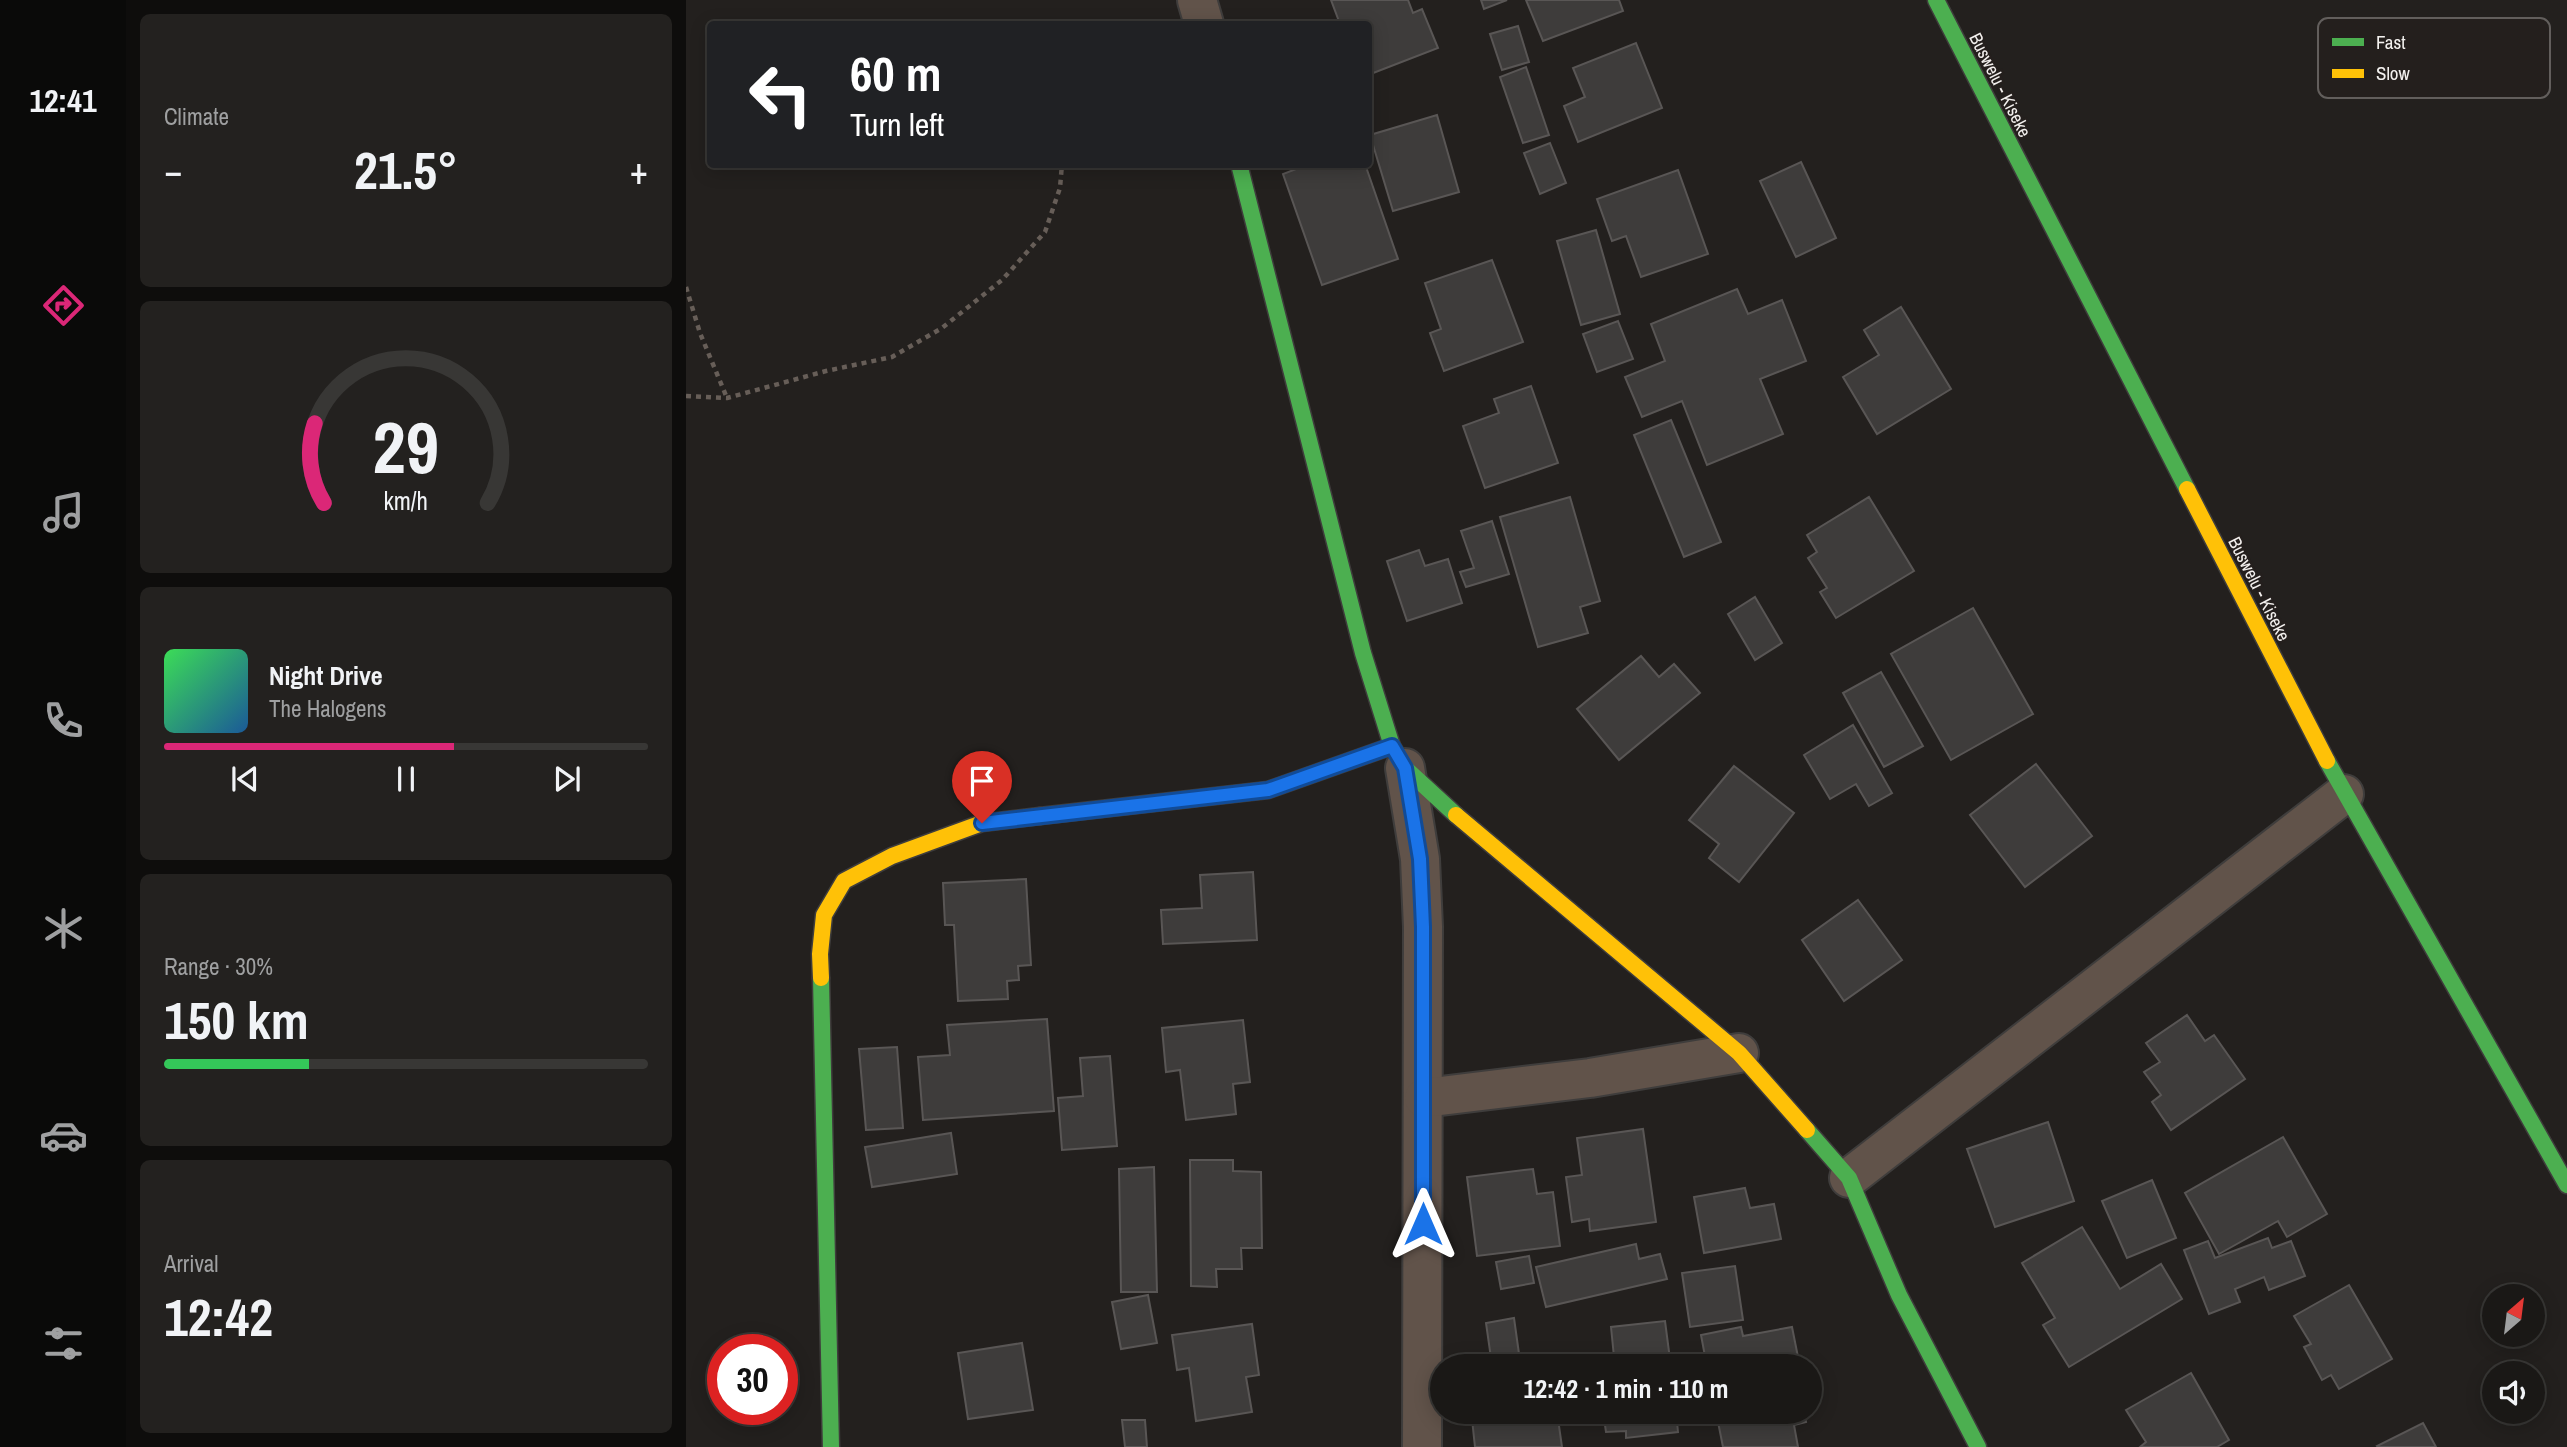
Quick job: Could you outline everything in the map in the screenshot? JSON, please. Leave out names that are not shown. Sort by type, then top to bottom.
[{"type":"street","points":[[1198,0],[1203,21]]},
{"type":"street","name":"Buswelu - Kiseke","points":[[1936,0],[2344,794],[2567,1185]]},
{"type":"street","points":[[1240,168],[1363,653],[1399,757],[1420,859],[1424,1098],[1422,1447]]},
{"type":"street","points":[[1399,757],[1447,808],[1740,1053],[1849,1178],[1899,1295],[1978,1447]]},
{"type":"street","points":[[831,1447],[820,954],[824,915],[844,881],[891,856],[982,823],[1268,790],[1399,757]]},
{"type":"street","points":[[1849,1178],[2344,794]]},
{"type":"street","points":[[1424,1098],[1590,1078],[1740,1053]]},
{"type":"path","points":[[686,396],[727,398],[826,370],[892,357],[942,328],[1003,280],[1045,232],[1060,188],[1062,168]]},
{"type":"path","points":[[686,287],[700,333],[727,398]]},
{"type":"building","points":[[1331,0],[1408,0],[1413,13],[1422,9],[1438,48],[1372,73],[1372,21],[1339,21]]},
{"type":"building","points":[[1481,0],[1507,0],[1484,9]]},
{"type":"building","points":[[1526,0],[1619,0],[1623,11],[1543,41]]},
{"type":"building","points":[[1518,26],[1529,62],[1502,70],[1490,34]]},
{"type":"building","points":[[1636,43],[1662,108],[1578,142],[1564,106],[1585,97],[1573,68]]},
{"type":"building","points":[[1526,67],[1549,135],[1523,143],[1500,77]]},
{"type":"building","points":[[1437,115],[1459,192],[1393,211],[1372,134]]},
{"type":"building","points":[[1550,143],[1566,183],[1540,194],[1524,153]]},
{"type":"building","points":[[1801,162],[1836,238],[1796,257],[1760,181]]},
{"type":"building","points":[[1299,168],[1366,168],[1398,259],[1322,285],[1283,174]]},
{"type":"building","points":[[1678,170],[1708,254],[1641,277],[1626,236],[1612,241],[1597,199]]},
{"type":"building","points":[[1596,230],[1620,314],[1581,325],[1557,241]]},
{"type":"building","points":[[1492,260],[1523,342],[1444,371],[1430,333],[1441,329],[1425,283]]},
{"type":"building","points":[[1737,289],[1748,314],[1782,300],[1806,361],[1760,379],[1783,434],[1707,465],[1682,401],[1642,417],[1625,377],[1665,361],[1651,324]]},
{"type":"building","points":[[1901,307],[1951,389],[1877,434],[1843,377],[1879,355],[1864,330]]},
{"type":"building","points":[[1618,321],[1633,359],[1597,372],[1583,334]]},
{"type":"building","points":[[1531,386],[1558,463],[1485,488],[1463,426],[1499,413],[1494,399]]},
{"type":"building","points":[[1671,420],[1721,542],[1684,557],[1634,435]]},
{"type":"building","points":[[1570,497],[1600,601],[1580,607],[1588,633],[1538,647],[1500,517]]},
{"type":"building","points":[[1869,497],[1914,571],[1836,618],[1820,592],[1827,588],[1808,558],[1817,552],[1807,535]]},
{"type":"building","points":[[1492,521],[1509,574],[1466,587],[1460,572],[1474,568],[1461,531]]},
{"type":"building","points":[[1419,550],[1425,566],[1448,559],[1462,603],[1407,621],[1387,561]]},
{"type":"building","points":[[1755,597],[1782,643],[1755,660],[1728,614]]},
{"type":"building","points":[[1973,608],[2033,714],[1951,760],[1891,654]]},
{"type":"building","points":[[1641,656],[1659,677],[1674,664],[1700,693],[1619,760],[1577,709]]},
{"type":"building","points":[[1881,672],[1923,746],[1884,767],[1843,693]]},
{"type":"building","points":[[1853,725],[1892,793],[1869,806],[1856,784],[1830,799],[1804,755]]},
{"type":"building","points":[[2036,764],[2092,836],[2025,887],[1970,815]]},
{"type":"building","points":[[1734,766],[1794,813],[1739,882],[1709,858],[1719,844],[1689,820]]},
{"type":"building","points":[[1253,872],[1257,940],[1163,944],[1161,910],[1202,908],[1200,875]]},
{"type":"building","points":[[1026,879],[1031,965],[1018,966],[1019,980],[1007,981],[1008,999],[958,1001],[954,925],[945,925],[943,883]]},
{"type":"building","points":[[1858,900],[1902,960],[1844,1001],[1802,940]]},
{"type":"building","points":[[2187,1015],[2205,1041],[2214,1035],[2245,1079],[2171,1130],[2152,1102],[2161,1095],[2144,1072],[2160,1062],[2146,1043]]},
{"type":"building","points":[[1047,1019],[1054,1111],[923,1120],[918,1057],[950,1055],[947,1025]]},
{"type":"building","points":[[1243,1020],[1250,1082],[1233,1084],[1236,1114],[1186,1120],[1180,1070],[1166,1072],[1162,1028]]},
{"type":"building","points":[[897,1047],[903,1128],[866,1130],[859,1049]]},
{"type":"building","points":[[1110,1056],[1117,1146],[1062,1150],[1058,1098],[1083,1096],[1080,1058]]},
{"type":"building","points":[[2048,1122],[2074,1201],[1995,1227],[1967,1149]]},
{"type":"building","points":[[1643,1129],[1656,1222],[1590,1231],[1589,1219],[1572,1222],[1566,1177],[1582,1175],[1577,1138]]},
{"type":"building","points":[[951,1133],[957,1174],[872,1187],[865,1147]]},
{"type":"building","points":[[2283,1137],[2327,1214],[2287,1237],[2278,1221],[2219,1254],[2185,1193]]},
{"type":"building","points":[[1190,1160],[1233,1160],[1233,1171],[1261,1172],[1262,1248],[1241,1248],[1242,1269],[1216,1269],[1217,1287],[1191,1286]]},
{"type":"building","points":[[1154,1167],[1157,1292],[1121,1292],[1119,1169]]},
{"type":"building","points":[[1533,1169],[1537,1194],[1553,1192],[1560,1246],[1477,1256],[1467,1177]]},
{"type":"building","points":[[2152,1180],[2176,1238],[2127,1258],[2102,1201]]},
{"type":"building","points":[[1745,1188],[1750,1208],[1774,1204],[1781,1239],[1704,1253],[1694,1197]]},
{"type":"building","points":[[2082,1227],[2120,1289],[2161,1264],[2182,1299],[2069,1367],[2043,1325],[2055,1318],[2022,1263]]},
{"type":"building","points":[[2268,1238],[2272,1248],[2291,1241],[2305,1276],[2269,1290],[2264,1277],[2235,1289],[2240,1302],[2209,1314],[2184,1250],[2208,1241],[2215,1258]]},
{"type":"building","points":[[1636,1244],[1639,1259],[1660,1254],[1667,1279],[1546,1307],[1536,1267]]},
{"type":"building","points":[[1529,1256],[1534,1283],[1501,1289],[1496,1262]]},
{"type":"building","points":[[1735,1266],[1743,1320],[1690,1327],[1682,1273]]},
{"type":"building","points":[[2349,1285],[2392,1359],[2339,1389],[2331,1375],[2322,1380],[2304,1347],[2311,1344],[2294,1316]]},
{"type":"building","points":[[1148,1295],[1157,1343],[1121,1349],[1112,1302]]},
{"type":"building","points":[[1514,1318],[1519,1354],[1490,1354],[1486,1323]]},
{"type":"building","points":[[1665,1321],[1669,1354],[1614,1354],[1611,1327]]},
{"type":"building","points":[[1252,1324],[1259,1375],[1246,1377],[1252,1412],[1196,1421],[1189,1368],[1177,1370],[1172,1335]]},
{"type":"building","points":[[1741,1327],[1743,1336],[1792,1327],[1797,1354],[1705,1354],[1701,1335]]},
{"type":"building","points":[[1022,1343],[1033,1410],[968,1419],[958,1353]]},
{"type":"building","points":[[2191,1373],[2229,1440],[2217,1447],[2140,1447],[2146,1442],[2126,1410]]},
{"type":"building","points":[[1122,1420],[1145,1420],[1147,1447],[1125,1447]]},
{"type":"building","points":[[2423,1423],[2436,1447],[2377,1446]]},
{"type":"building","points":[[1473,1424],[1559,1424],[1562,1447],[1475,1447]]},
{"type":"building","points":[[1605,1424],[1677,1424],[1678,1432],[1626,1438],[1626,1431],[1606,1432]]},
{"type":"building","points":[[1718,1424],[1798,1424],[1794,1425],[1798,1447],[1723,1447]]},
{"type":"traffic: fast","points":[[1936,0],[2187,489]]},
{"type":"traffic: fast","points":[[1240,168],[1363,653],[1392,746],[1405,768],[1456,815]]},
{"type":"traffic: fast","points":[[1040,816],[1268,790],[1392,746]]},
{"type":"traffic: fast","points":[[2327,761],[2567,1185]]},
{"type":"traffic: fast","points":[[821,978],[831,1447]]},
{"type":"traffic: fast","points":[[1807,1130],[1849,1178],[1899,1295],[1978,1447]]},
{"type":"traffic: slow","points":[[2187,489],[2327,761]]},
{"type":"traffic: slow","points":[[1456,815],[1739,1053],[1807,1130]]},
{"type":"traffic: slow","points":[[821,978],[820,954],[824,915],[844,881],[892,856],[982,823],[1040,816]]},
{"type":"route","points":[[982,823],[1268,790],[1392,746],[1405,768],[1420,859],[1423,927],[1423,1224]]}]
